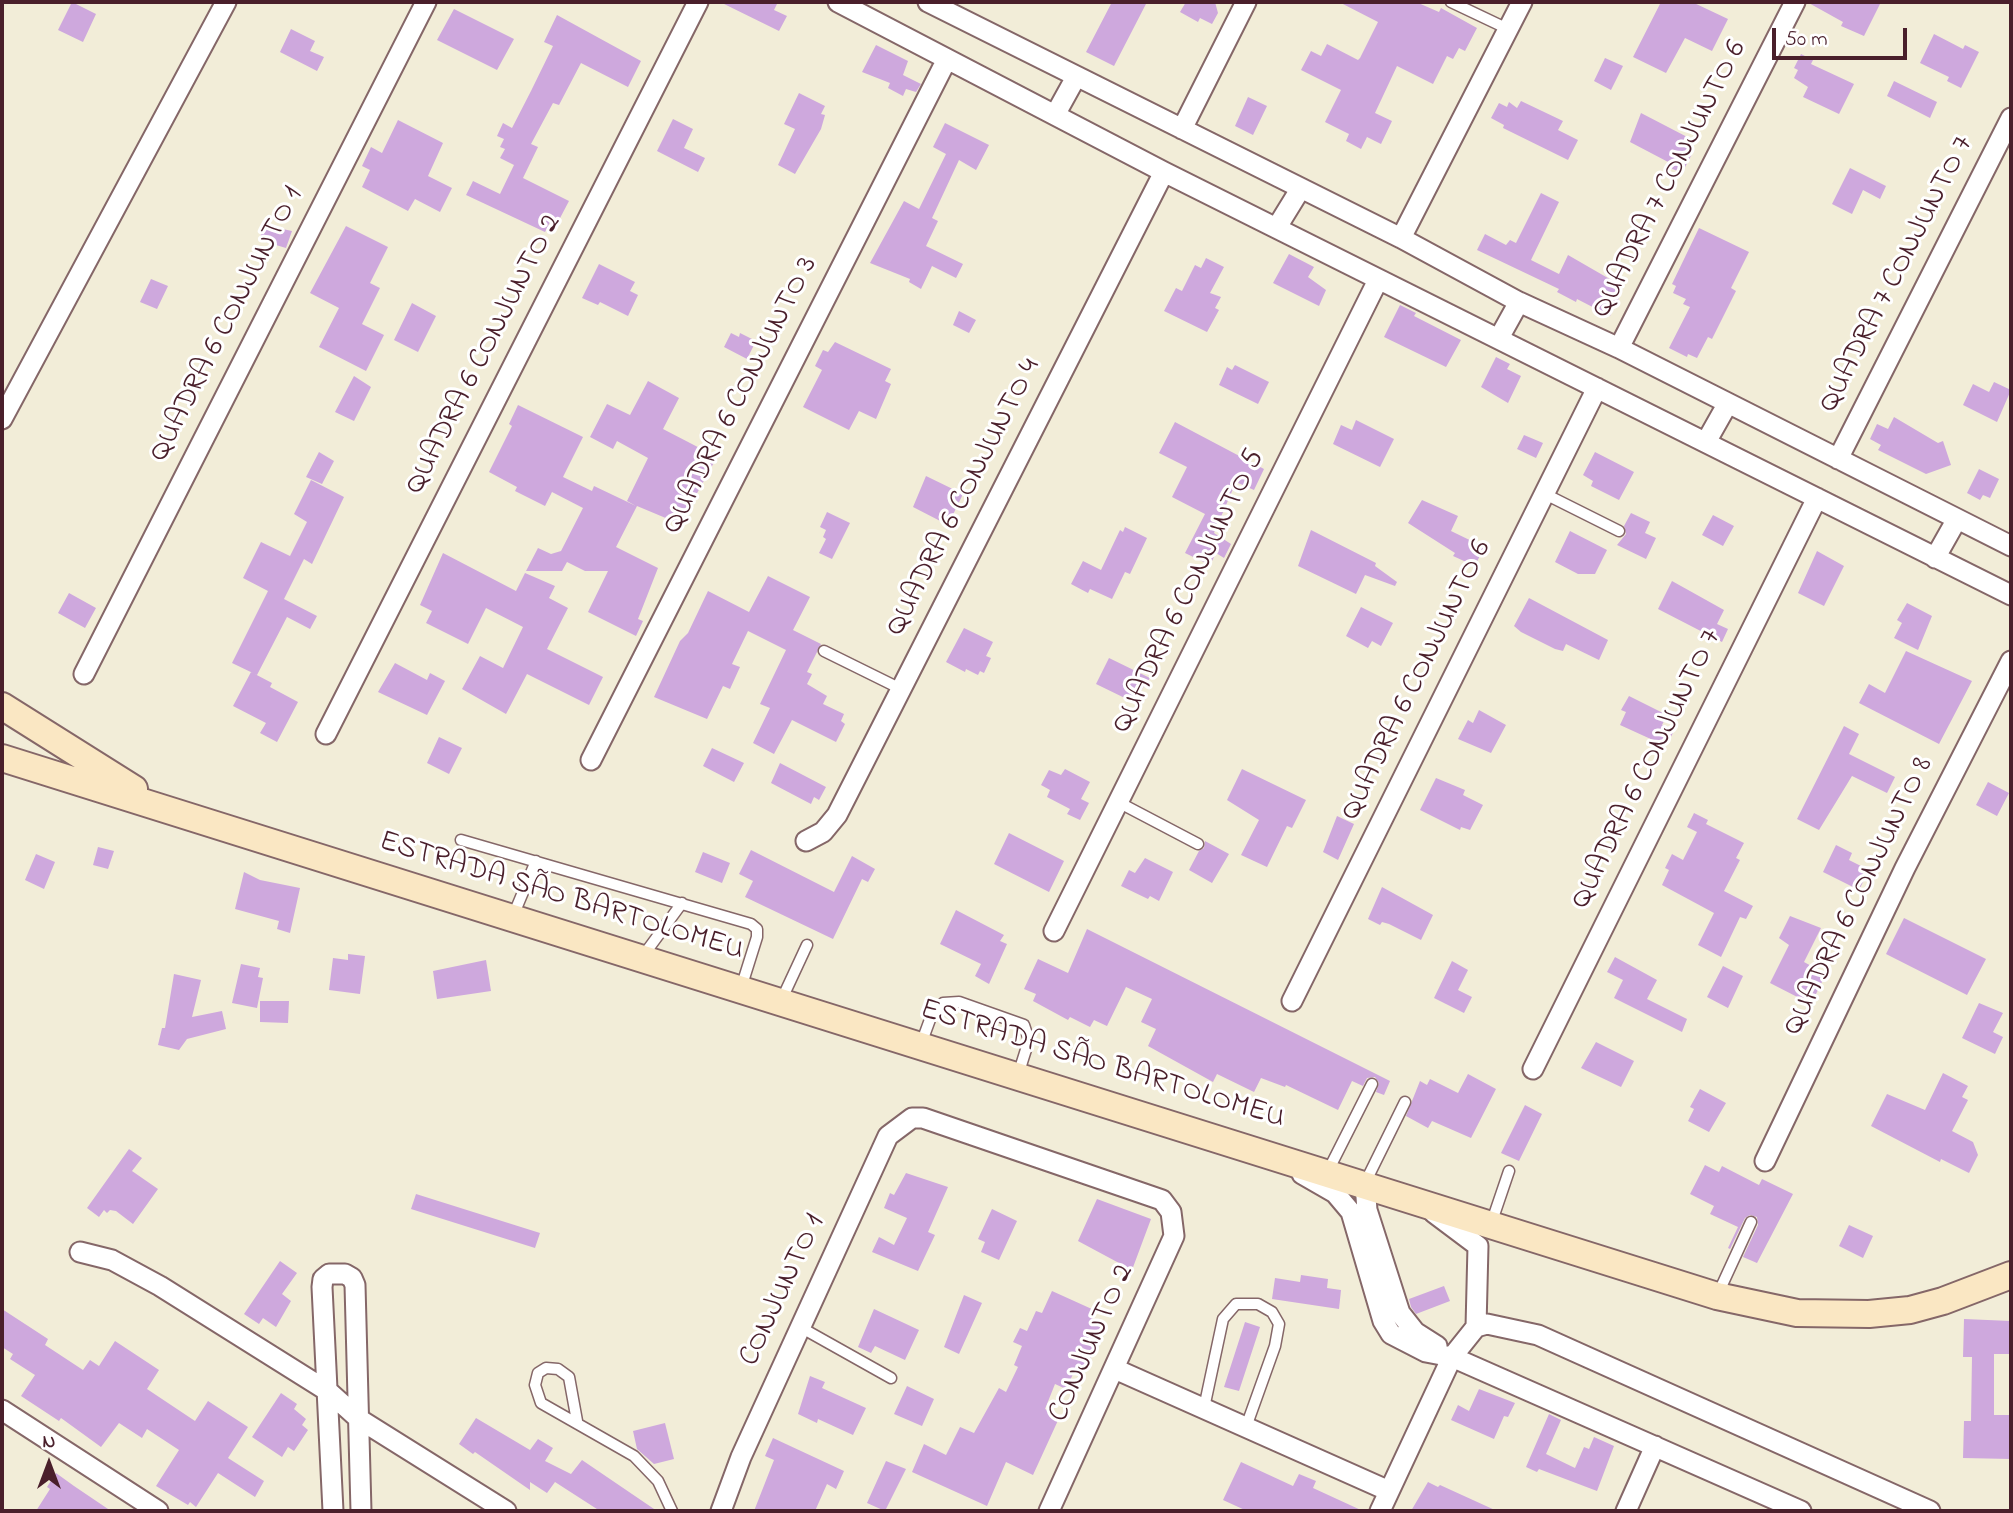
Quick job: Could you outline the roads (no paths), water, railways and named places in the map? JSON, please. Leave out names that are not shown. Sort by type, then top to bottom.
[{"type":"street","points":[[2,419],[226,2]]},
{"type":"street","name":"QUADRA 6 CONJUNTO 1","points":[[84,674],[426,2]]},
{"type":"street","name":"QUADRA 6 CONJUNTO 2","points":[[326,734],[698,2]]},
{"type":"street","points":[[838,2],[1164,172],[2011,595]]},
{"type":"street","points":[[928,2],[966,10],[1076,77],[1401,238],[1519,302],[1619,348],[2011,546]]},
{"type":"street","points":[[1182,129],[1246,2]]},
{"type":"street","points":[[1401,238],[1522,2]]},
{"type":"street","name":"QUADRA 7 CONJUNTO 6","points":[[1619,348],[1795,2]]},
{"type":"street","name":"QUADRA 6 CONJUNTO 3","points":[[591,760],[947,59]]},
{"type":"street","points":[[1055,116],[1076,77]]},
{"type":"street","name":"QUADRA 7 CONJUNTO 7","points":[[1838,459],[2011,118]]},
{"type":"street","name":"QUADRA 6 CONJUNTO 4","points":[[806,841],[822,832],[837,815],[1164,172]]},
{"type":"street","points":[[1277,227],[1301,188]]},
{"type":"street","name":"QUADRA 6 CONJUNTO 5","points":[[1054,931],[1378,280]]},
{"type":"street","points":[[1499,338],[1519,302]]},
{"type":"street","name":"QUADRA 6 CONJUNTO 6","points":[[1293,1001],[1597,388]]},
{"type":"street","points":[[1706,442],[1728,403]]},
{"type":"street","name":"QUADRA 6 CONJUNTO 7","points":[[1533,1069],[1817,498]]},
{"type":"street","points":[[1935,558],[1957,519]]},
{"type":"street","name":"QUADRA 6 CONJUNTO 8","points":[[1765,1161],[1905,868],[2011,661]]},
{"type":"street","name":"ESTRADA SÃO BARTOLOMEU","points":[[2,706],[104,771],[179,813]]},
{"type":"street","name":"ESTRADA SÃO BARTOLOMEU","points":[[2,758],[1265,1152],[1717,1296],[1797,1313],[1869,1314],[1910,1310],[1943,1301],[2011,1275]]},
{"type":"street","name":"CONJUNTO 1","points":[[721,1511],[741,1457],[888,1136],[904,1121],[923,1118],[1162,1200]]},
{"type":"street","points":[[1265,1152],[1335,1193],[1351,1212],[1383,1321],[1391,1334],[1426,1352],[1452,1357]]},
{"type":"street","points":[[1365,1184],[1367,1210],[1400,1313],[1415,1332],[1452,1357],[1801,1511]]},
{"type":"street","points":[[1412,1199],[1478,1246],[1481,1325]]},
{"type":"street","name":"CONJUNTO 2","points":[[1049,1511],[1174,1236],[1171,1212],[1162,1200]]},
{"type":"street","points":[[1380,1511],[1452,1357],[1481,1325],[1491,1224]]},
{"type":"street","points":[[80,1252],[113,1260],[160,1286],[329,1392],[359,1419],[506,1511]]},
{"type":"street","points":[[333,1511],[322,1287],[329,1274],[345,1274],[352,1278],[355,1285],[361,1511]]},
{"type":"street","points":[[1481,1325],[1538,1335],[1930,1511]]},
{"type":"street","points":[[1115,1369],[1389,1491]]},
{"type":"street","points":[[2,1410],[158,1511]]},
{"type":"street","points":[[1626,1511],[1655,1446]]},
{"type":"lane","points":[[1451,2],[1508,29]]},
{"type":"lane","points":[[1545,494],[1619,531]]},
{"type":"lane","points":[[824,651],[901,689]]},
{"type":"lane","points":[[1118,802],[1198,844]]},
{"type":"lane","points":[[461,840],[751,924],[757,929],[741,989]]},
{"type":"lane","points":[[513,917],[536,861]]},
{"type":"lane","points":[[642,958],[682,903]]},
{"type":"lane","points":[[781,1001],[807,945]]},
{"type":"lane","points":[[920,1045],[932,1014],[943,1003],[959,1002],[1024,1026],[1029,1040],[1018,1075]]},
{"type":"lane","points":[[1328,1172],[1372,1084]]},
{"type":"lane","points":[[1365,1184],[1405,1102]]},
{"type":"lane","points":[[1491,1224],[1509,1171]]},
{"type":"lane","points":[[1717,1296],[1751,1222]]},
{"type":"lane","points":[[1204,1408],[1223,1319],[1236,1304],[1258,1304],[1272,1312],[1279,1324],[1275,1346],[1246,1427]]},
{"type":"lane","points":[[800,1327],[891,1378]]},
{"type":"lane","points":[[578,1421],[569,1377],[558,1369],[546,1368],[538,1373],[534,1385],[541,1403],[578,1421],[634,1456],[658,1481],[672,1511]]}]
